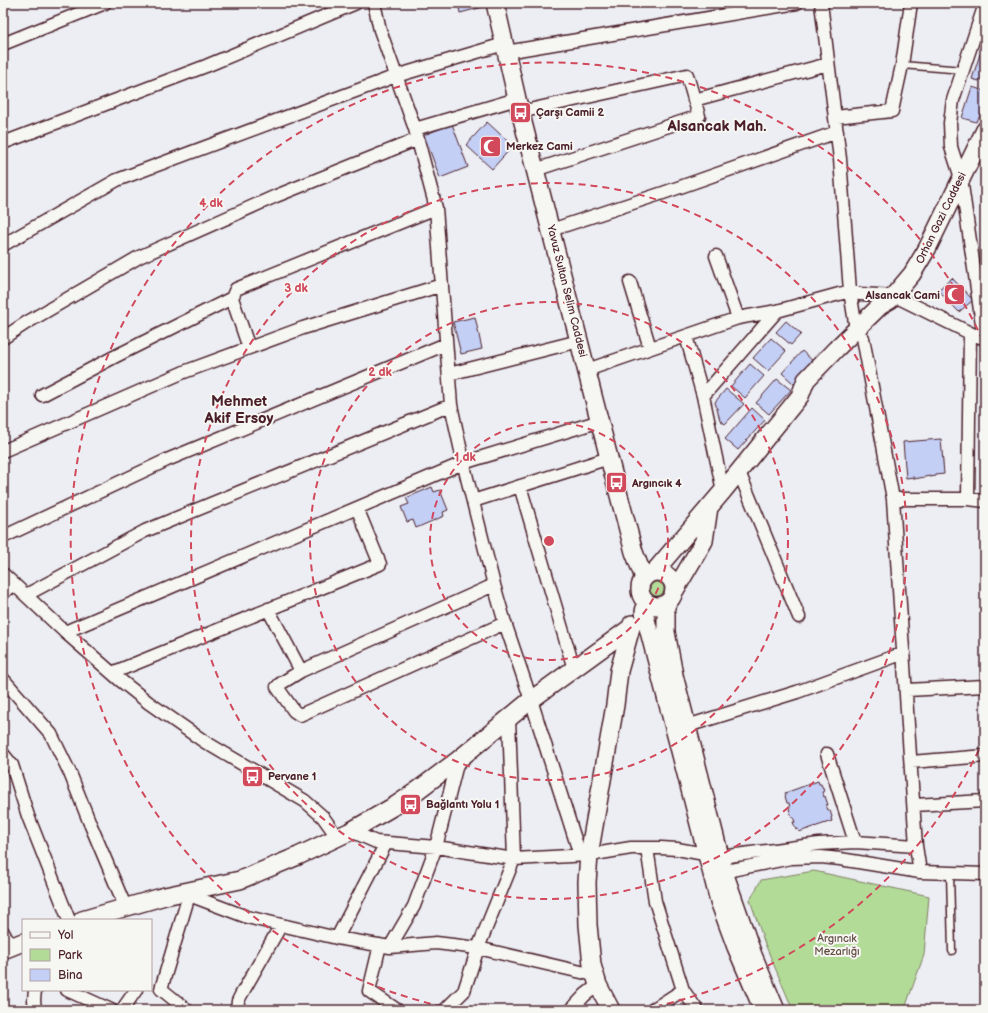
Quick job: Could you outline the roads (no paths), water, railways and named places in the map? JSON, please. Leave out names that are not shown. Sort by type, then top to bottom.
[{"type":"street","points":[[3,44],[105,3]]},
{"type":"street","points":[[3,143],[206,66],[356,3]]},
{"type":"street","points":[[374,3],[380,30],[417,134],[436,208],[451,405],[463,463],[505,623],[585,855],[590,952],[596,980],[611,1010]]},
{"type":"street","name":"Yavuz Sultan Selim Caddesi","points":[[495,3],[535,170],[634,552],[649,575]]},
{"type":"street","points":[[3,245],[117,180],[396,76],[505,48],[797,3]]},
{"type":"street","points":[[821,3],[840,159],[850,291],[893,499],[907,690],[916,846],[920,872]]},
{"type":"street","points":[[835,117],[892,111],[902,65],[911,3]]},
{"type":"street","points":[[587,370],[738,318],[777,311],[850,291],[860,294],[892,298],[970,333],[985,338],[961,178],[951,146],[950,123],[953,100],[985,4]]},
{"type":"street","points":[[694,100],[828,64]]},
{"type":"street","points":[[3,338],[139,257],[417,134],[519,106],[688,75],[699,116],[535,170]]},
{"type":"street","name":"Orhan Gazi Caddesi","points":[[649,575],[739,472],[800,396],[806,380],[859,333],[880,306],[892,298],[912,274],[922,260],[985,130]]},
{"type":"street","points":[[551,230],[663,193],[837,132]]},
{"type":"street","points":[[42,395],[232,298],[236,289],[436,208]]},
{"type":"street","points":[[716,256],[738,318]]},
{"type":"street","points":[[630,282],[650,348]]},
{"type":"street","points":[[3,451],[184,372],[303,328],[442,284]]},
{"type":"street","points":[[232,298],[248,348]]},
{"type":"street","points":[[703,396],[777,311]]},
{"type":"street","points":[[968,499],[970,333]]},
{"type":"street","points":[[686,336],[703,396],[723,491]]},
{"type":"street","points":[[449,374],[579,341]]},
{"type":"street","points":[[3,537],[167,460],[446,344]]},
{"type":"street","points":[[26,595],[145,532],[451,405]]},
{"type":"street","points":[[65,632],[463,463],[600,422]]},
{"type":"street","points":[[473,500],[609,458]]},
{"type":"street","points":[[739,472],[799,617]]},
{"type":"street","points":[[520,486],[574,669]]},
{"type":"street","points":[[893,499],[968,499],[985,501]]},
{"type":"street","points":[[709,507],[704,541],[670,598],[660,606],[654,606],[645,602],[641,596],[640,590],[641,584],[649,575],[663,573],[670,578],[673,583],[670,598],[666,632],[668,649],[687,726],[716,864],[719,901],[763,1010]]},
{"type":"street","points":[[112,673],[380,564],[357,508]]},
{"type":"street","points":[[3,574],[65,632],[149,703],[205,742],[305,801],[344,834],[376,842],[436,847],[514,859],[585,855],[617,849],[647,848],[677,849],[716,864],[821,857],[840,858],[920,872],[985,874]]},
{"type":"street","points":[[3,593],[14,584]]},
{"type":"street","points":[[494,585],[301,671],[277,687],[294,711],[300,715],[505,623]]},
{"type":"street","points":[[585,855],[615,704],[619,671],[630,628],[645,602]]},
{"type":"street","points":[[645,602],[644,612],[716,864],[776,1010]]},
{"type":"street","points":[[268,609],[301,671]]},
{"type":"street","points":[[85,919],[125,906],[185,894],[240,880],[298,856],[344,834],[396,805],[458,760],[531,700],[630,628]]},
{"type":"street","points":[[687,726],[797,692],[904,653]]},
{"type":"street","points":[[3,679],[51,734],[70,773],[125,906]]},
{"type":"street","points":[[907,690],[985,686]]},
{"type":"street","points":[[445,1010],[464,991],[478,948],[514,859],[509,718]]},
{"type":"street","points":[[3,754],[12,765],[28,816],[69,919]]},
{"type":"street","points":[[827,754],[855,842]]},
{"type":"street","points":[[911,762],[985,756]]},
{"type":"street","points":[[397,1010],[369,992],[385,946],[414,906],[436,847],[458,760]]},
{"type":"street","points":[[914,805],[985,801]]},
{"type":"street","points":[[337,938],[386,842]]},
{"type":"street","points":[[716,864],[796,846],[855,842],[916,846]]},
{"type":"street","points":[[647,848],[655,901],[683,990],[697,1010]]},
{"type":"street","points":[[185,894],[247,917],[337,938],[385,946],[436,943],[478,948],[596,980]]},
{"type":"street","points":[[185,894],[156,985],[187,1010]]},
{"type":"street","points":[[237,1010],[238,1001],[241,995],[281,925]]},
{"type":"street","points":[[571,1010],[596,980]]},
{"type":"street","points":[[652,1010],[683,990]]},
{"type":"street","points":[[35,991],[35,1010]]},
{"type":"street","points":[[69,991],[111,1010]]},
{"type":"street","points":[[122,1010],[135,991]]},
{"type":"lane","points":[[902,65],[963,70]]},
{"type":"lane","points":[[950,873],[952,951]]},
{"type":"place","name":"Çarşı Camii 2","points":[[520,112]]},
{"type":"place","name":"Merkez Cami","points":[[490,146]]},
{"type":"place","name":"Alsancak Cami","points":[[955,295]]},
{"type":"place","name":"Argıncık 4","points":[[616,483]]},
{"type":"place","name":"Pervane 1","points":[[252,776]]},
{"type":"place","name":"Bağlantı Yolu 1","points":[[410,804]]},
{"type":"district","name":"Alsancak Mah.","points":[[717,126]]},
{"type":"district","name":"Mehmet Akif Ersoy","points":[[239,410]]},
{"type":"park label","name":"Argıncık Mezarlığı","points":[[837,944]]}]
